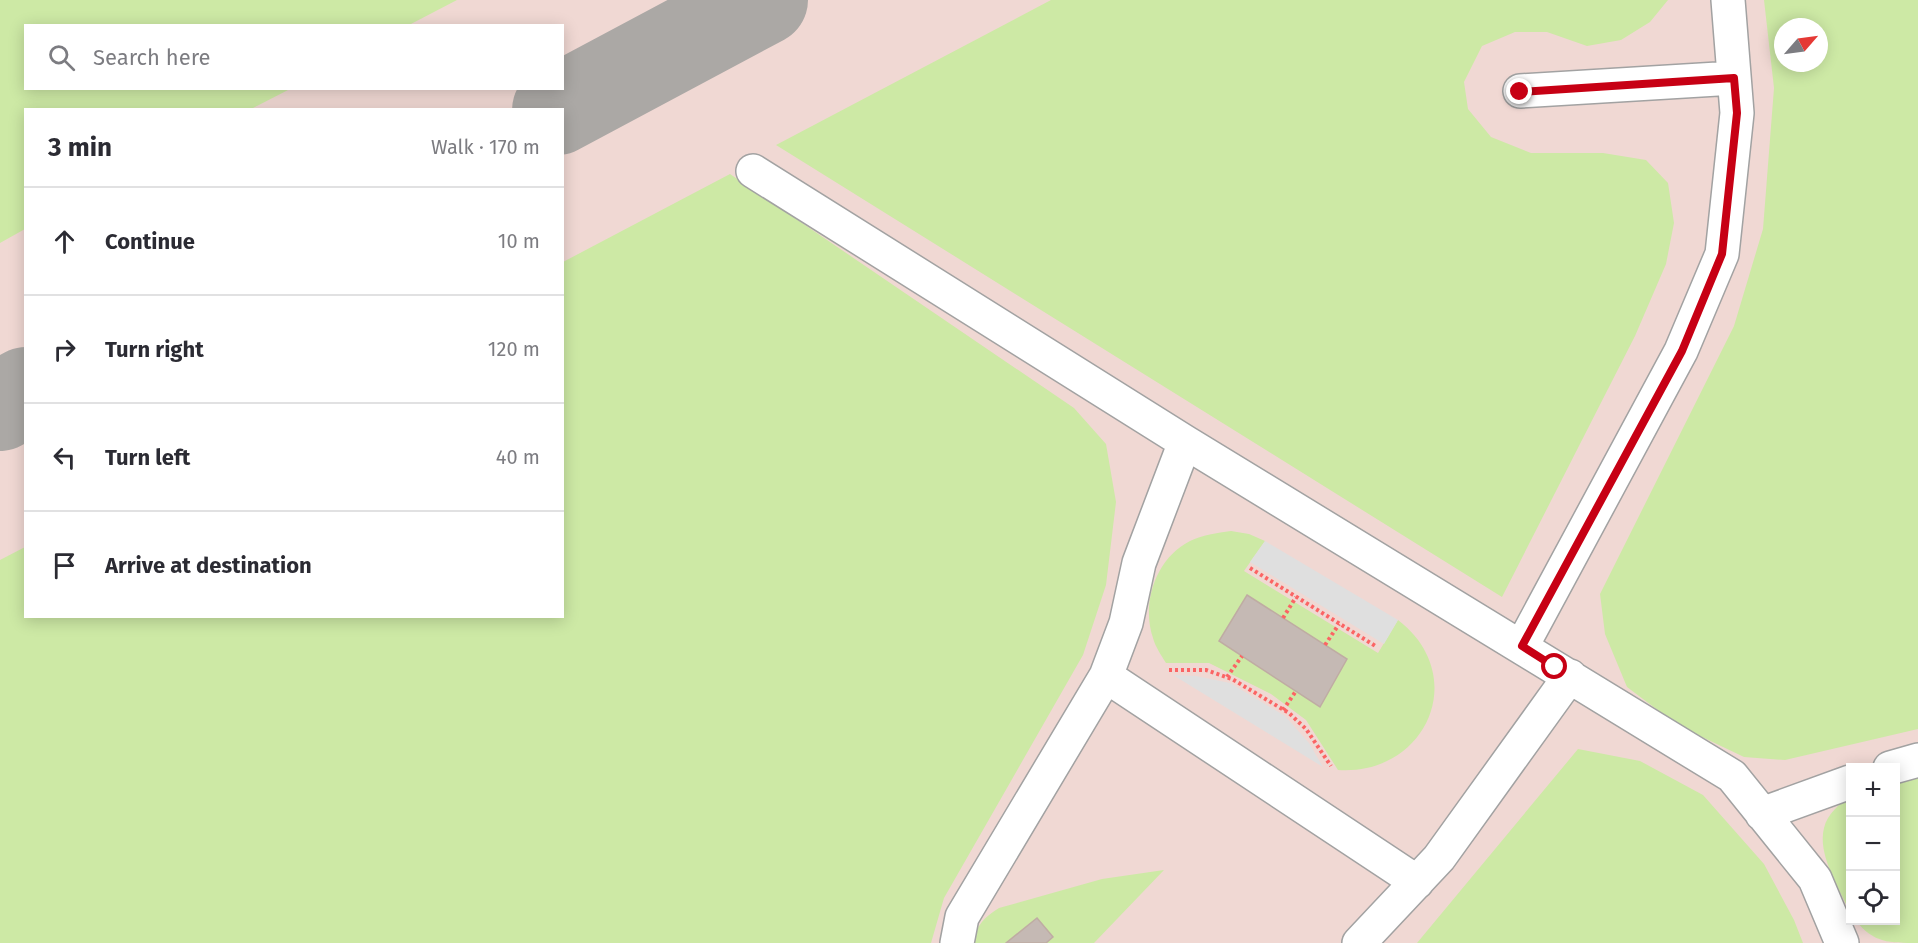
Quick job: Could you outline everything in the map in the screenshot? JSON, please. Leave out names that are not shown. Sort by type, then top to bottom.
[{"type":"lane","points":[[1522,646],[1682,351],[1722,254],[1737,113],[1728,0]]},
{"type":"lane","points":[[1520,92],[1734,78]]},
{"type":"lane","points":[[753,171],[1185,442],[1732,776],[1815,879],[1842,943]]},
{"type":"lane","points":[[957,943],[962,917],[1106,676],[1126,623],[1139,563],[1185,442]]},
{"type":"lane","points":[[1106,676],[1416,882]]},
{"type":"lane","points":[[1359,943],[1439,858],[1570,676]]},
{"type":"lane","points":[[1900,765],[1918,760]]},
{"type":"lane","points":[[1762,814],[1846,784]]},
{"type":"path","points":[[1250,568],[1377,647]]},
{"type":"path","points":[[1283,618],[1296,597]]},
{"type":"path","points":[[1325,645],[1339,624]]},
{"type":"path","points":[[1227,677],[1242,656]]},
{"type":"path","points":[[1169,670],[1206,670],[1227,677],[1283,710],[1306,729],[1331,766]]},
{"type":"path","points":[[1283,710],[1296,691]]},
{"type":"shaded area","points":[[0,0],[1918,0],[1918,943],[0,943]]},
{"type":"shaded area","points":[[1265,541],[1398,620],[1384,644],[1250,562]]},
{"type":"shaded area","points":[[1173,675],[1196,676],[1230,683],[1285,716],[1309,743],[1323,767]]},
{"type":"green space","points":[[0,0],[457,0],[411,24],[24,24],[24,90],[288,90],[253,108],[24,108],[24,230],[0,243]]},
{"type":"green space","points":[[1051,0],[1668,0],[1650,22],[1621,40],[1587,46],[1547,32],[1515,32],[1482,46],[1464,82],[1468,109],[1491,137],[1531,153],[1603,153],[1646,160],[1668,183],[1674,223],[1666,264],[1635,336],[1502,597],[776,145]]},
{"type":"green space","points":[[1764,0],[1918,0],[1918,729],[1785,760],[1744,757],[1679,726],[1627,687],[1605,634],[1600,594],[1734,326],[1763,229],[1774,88]]},
{"type":"green space","points":[[730,174],[1074,408],[1106,444],[1116,502],[1106,585],[1083,655],[944,898],[931,943],[0,943],[0,560],[24,548],[24,618],[564,618],[564,261]]},
{"type":"green space","points":[[1231,531],[1249,534],[1265,541],[1244,571],[1378,653],[1398,620],[1420,643],[1432,668],[1434,694],[1428,718],[1415,740],[1395,757],[1369,768],[1338,770],[1306,720],[1271,694],[1209,663],[1166,663],[1153,638],[1149,610],[1150,596],[1160,570],[1168,558],[1190,541],[1210,534]],"holes":[[[1247,596],[1347,659],[1320,707],[1219,641]]]},
{"type":"green space","points":[[1578,749],[1640,761],[1703,795],[1764,864],[1794,920],[1803,943],[1417,943]]},
{"type":"green space","points":[[1918,773],[1918,943],[1890,942],[1876,938],[1860,925],[1900,925],[1900,777]]},
{"type":"green space","points":[[1846,799],[1846,904],[1824,849],[1824,828],[1834,810]]},
{"type":"green space","points":[[1164,870],[1094,943],[1046,943],[1052,937],[1037,918],[1006,943],[973,943],[981,922],[999,908],[1102,879]]},
{"type":"building","points":[[1247,595],[1347,659],[1320,707],[1219,641]]},
{"type":"building","points":[[1037,918],[1053,937],[1046,943],[1006,943]]},
{"type":"taxiway","points":[[561,108],[763,0]]},
{"type":"taxiway","points":[[0,406],[24,393]]},
{"type":"route","points":[[1520,92],[1734,78],[1737,113],[1722,254],[1682,351],[1522,646],[1555,667]]}]
